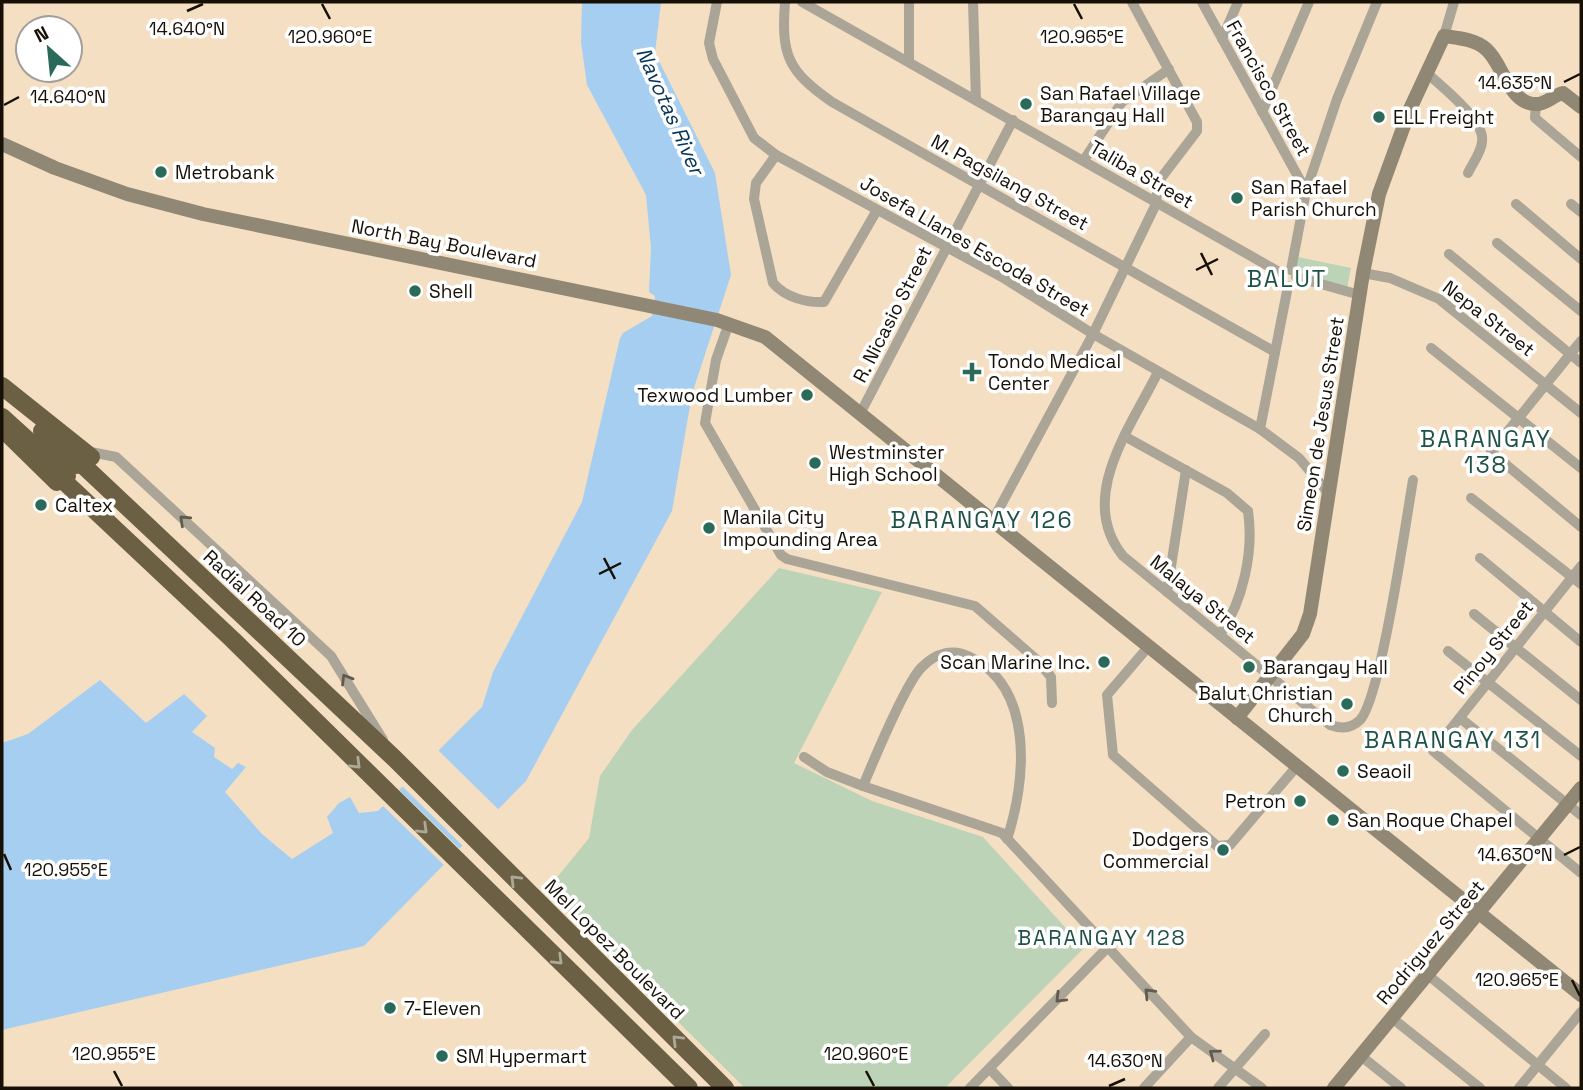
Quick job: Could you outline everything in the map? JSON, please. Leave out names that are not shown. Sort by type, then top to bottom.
[{"type":"highway","name":"Radial Road 10","points":[[2,390],[394,758],[474,839]]},
{"type":"highway","points":[[2,390],[72,471],[2,417]]},
{"type":"highway","points":[[2,390],[91,457],[350,703],[394,758]]},
{"type":"highway","points":[[2,426],[46,464],[256,664],[689,1088]]},
{"type":"highway","points":[[2,426],[228,644],[256,664]]},
{"type":"highway","points":[[46,464],[64,447]]},
{"type":"highway","name":"Mel Lopez Boulevard","points":[[474,839],[725,1088]]},
{"type":"main road","name":"Simeon de Jesus Street","points":[[1237,718],[1272,677],[1303,634],[1310,614],[1363,273],[1379,194],[1410,108],[1444,36]]},
{"type":"main road","points":[[1444,36],[1485,48],[1519,97],[1536,104],[1563,93],[1581,107]]},
{"type":"main road","name":"North Bay Boulevard","points":[[2,144],[55,169],[127,194],[203,214],[723,322],[765,337],[1581,995]]},
{"type":"main road","name":"Rodriguez Street","points":[[1334,1088],[1581,788]]},
{"type":"street","name":"Josefa Llanes Escoda Street","points":[[717,2],[709,43],[713,60],[754,138],[776,155],[1002,277],[1093,334],[1260,429],[1314,472],[1330,495]]},
{"type":"street","name":"M. Pagsilang Street","points":[[785,2],[788,57],[803,81],[832,102],[1275,352]]},
{"type":"street","name":"Taliba Street","points":[[802,2],[1084,160],[1156,204],[1289,274],[1360,295]]},
{"type":"street","points":[[909,2],[909,62]]},
{"type":"street","points":[[973,2],[976,100]]},
{"type":"street","points":[[993,520],[1093,334],[1156,204],[1158,183],[1186,149],[1198,127],[1132,2]]},
{"type":"street","name":"Francisco Street","points":[[1202,2],[1306,191]]},
{"type":"street","points":[[1222,38],[1238,2]]},
{"type":"street","points":[[1262,112],[1309,2]]},
{"type":"street","points":[[1260,429],[1288,286],[1281,283],[1289,274],[1306,191],[1337,99],[1377,2]]},
{"type":"street","name":"Simeon de Jesus Street","points":[[1444,36],[1454,2]]},
{"type":"street","points":[[1084,160],[1122,102],[1169,69]]},
{"type":"street","points":[[1427,73],[1459,102],[1480,130],[1482,144],[1468,173]]},
{"type":"street","points":[[1536,104],[1537,120],[1581,157]]},
{"type":"street","name":"R. Nicasio Street","points":[[861,412],[1013,120]]},
{"type":"street","points":[[776,155],[756,183],[754,200],[773,283],[779,291],[811,303],[824,302],[877,210]]},
{"type":"street","points":[[1516,204],[1581,259]]},
{"type":"street","points":[[1570,204],[1581,212]]},
{"type":"street","points":[[1497,243],[1581,311]]},
{"type":"street","points":[[1449,254],[1581,363]]},
{"type":"street","name":"Nepa Street","points":[[1363,273],[1390,278],[1434,296],[1581,413]]},
{"type":"street","points":[[723,322],[705,423],[781,555],[787,559],[975,606],[1037,660],[1051,677],[1052,703]]},
{"type":"street","points":[[1581,341],[1491,452],[1581,527]]},
{"type":"street","points":[[1431,348],[1581,468]]},
{"type":"street","name":"Malaya Street","points":[[1158,372],[1105,486],[1104,517],[1115,546],[1123,556],[1330,725],[1340,729],[1350,727],[1360,720],[1366,710],[1381,652],[1413,480]]},
{"type":"street","points":[[1126,437],[1227,493],[1248,511],[1244,578],[1238,604],[1220,635]]},
{"type":"street","points":[[64,447],[116,457],[331,656],[394,758]]},
{"type":"street","points":[[1167,592],[1186,470]]},
{"type":"street","points":[[1471,498],[1577,580]]},
{"type":"street","points":[[1480,558],[1581,642]]},
{"type":"street","name":"Pinoy Street","points":[[1539,839],[1433,751],[1544,612],[1577,580],[1581,566]]},
{"type":"street","points":[[1474,614],[1581,700]]},
{"type":"street","points":[[1149,646],[1107,695],[1112,755],[1217,846],[1230,845],[1297,766]]},
{"type":"street","points":[[1448,651],[1581,756]]},
{"type":"street","points":[[863,786],[877,751],[917,672],[933,657],[947,652],[962,653],[978,660],[1005,685],[1015,709],[1021,781],[1007,839]]},
{"type":"street","points":[[1460,718],[1581,815]]},
{"type":"street","points":[[804,757],[827,772],[989,827],[1007,839],[1191,1037],[1262,1088]]},
{"type":"street","points":[[1539,839],[1581,873]]},
{"type":"street","points":[[970,1088],[1107,948]]},
{"type":"street","points":[[1428,975],[1566,1088]]},
{"type":"street","points":[[1519,1088],[1581,1012]]},
{"type":"street","points":[[1392,1018],[1480,1088]]},
{"type":"street","points":[[1217,1088],[1265,1034]]},
{"type":"street","points":[[1144,1088],[1191,1037]]},
{"type":"street","points":[[1361,1056],[1401,1088]]},
{"type":"street","points":[[990,1069],[1008,1088]]},
{"type":"green space","points":[[1298,257],[1351,268],[1347,288],[1299,276],[1295,267]]},
{"type":"green space","points":[[779,568],[882,592],[794,763],[872,801],[983,837],[1084,948],[945,1088],[745,1088],[546,891],[589,838],[600,776],[632,730]]},
{"type":"water","name":"Navotas River","points":[[582,2],[661,2],[655,53],[715,173],[731,275],[692,394],[672,511],[526,781],[364,946],[2,1030],[2,743],[28,734],[100,680],[146,723],[184,694],[207,716],[192,732],[215,748],[214,757],[232,769],[238,763],[246,767],[225,792],[262,834],[292,859],[333,833],[327,817],[339,803],[350,797],[359,813],[378,811],[482,707],[493,672],[582,502],[620,338],[623,333],[652,316],[655,296],[649,292],[651,248],[646,195],[587,85],[581,42]]},
{"type":"pier","points":[[437,749],[500,811],[464,847],[401,785]]},
{"type":"pier","points":[[397,788],[462,851],[446,867],[381,804]]},
{"type":"place","name":"San Rafael Village Barangay Hall","points":[[1026,104]]},
{"type":"place","name":"ELL Freight","points":[[1379,117]]},
{"type":"place","name":"Metrobank","points":[[161,172]]},
{"type":"place","name":"San Rafael Parish Church","points":[[1237,198]]},
{"type":"place","name":"Shell","points":[[415,291]]},
{"type":"place","name":"Tondo Medical Center","points":[[972,372]]},
{"type":"place","name":"Texwood Lumber","points":[[807,395]]},
{"type":"place","name":"Westminster High School","points":[[815,463]]},
{"type":"place","name":"Caltex","points":[[41,505]]},
{"type":"place","name":"Manila City Impounding Area","points":[[709,528]]},
{"type":"place","name":"Scan Marine Inc.","points":[[1104,662]]},
{"type":"place","name":"Barangay Hall","points":[[1249,667]]},
{"type":"place","name":"Balut Christian Church","points":[[1347,704]]},
{"type":"place","name":"Seaoil","points":[[1343,771]]},
{"type":"place","name":"Petron","points":[[1300,801]]},
{"type":"place","name":"San Roque Chapel","points":[[1333,820]]},
{"type":"place","name":"Dodgers Commercial","points":[[1223,850]]},
{"type":"place","name":"7-Eleven","points":[[390,1008]]},
{"type":"place","name":"SM Hypermart","points":[[442,1056]]},
{"type":"district","name":"BALUT","points":[[1287,279]]},
{"type":"district","name":"BARANGAY 138","points":[[1486,452]]},
{"type":"district","name":"BARANGAY 126","points":[[982,520]]},
{"type":"district","name":"BARANGAY 131","points":[[1453,740]]},
{"type":"district","name":"BARANGAY 128","points":[[1102,938]]}]
